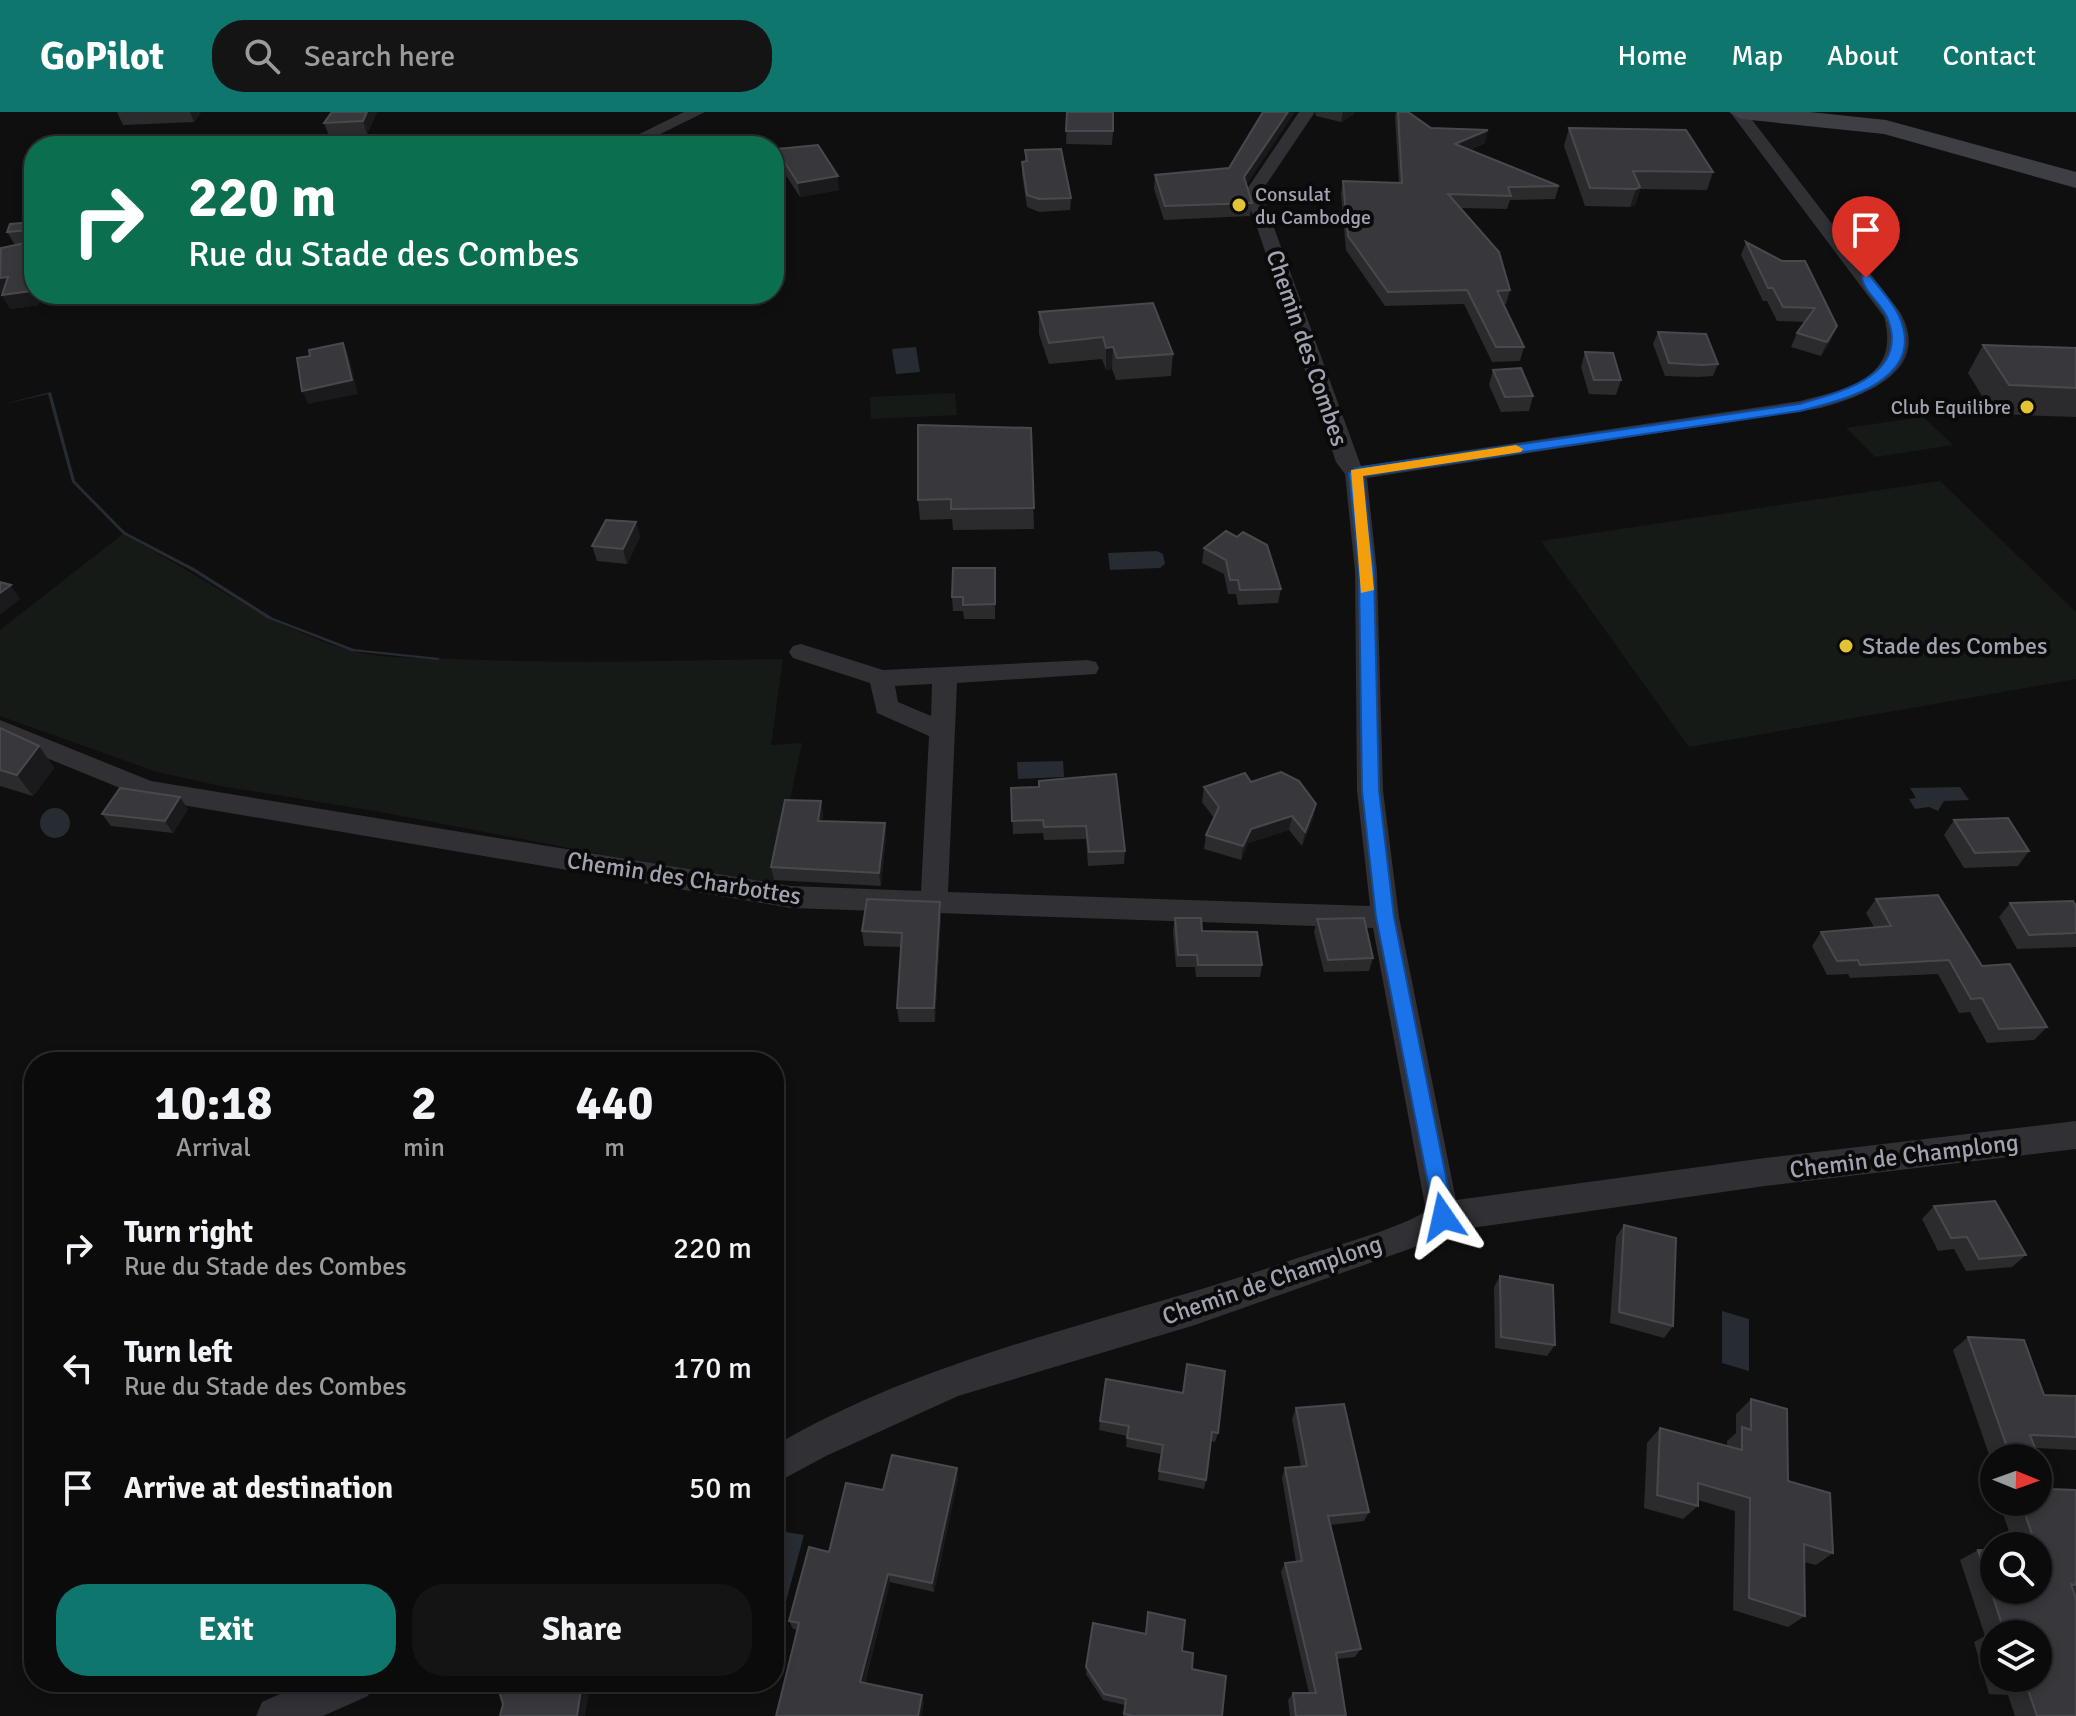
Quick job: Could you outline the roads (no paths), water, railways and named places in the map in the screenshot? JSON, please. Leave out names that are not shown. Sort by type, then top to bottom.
[{"type":"main road","points":[[1740,112],[1886,127],[2076,180]]},
{"type":"street","points":[[645,136],[697,112]]},
{"type":"street","name":"Chemin des Combes","points":[[1307,112],[1253,192],[1347,462],[1356,473],[1366,571],[1370,790],[1385,917],[1443,1217]]},
{"type":"street","points":[[1356,473],[1800,407],[1833,399],[1876,380],[1894,363],[1899,341],[1893,316],[1740,112]]},
{"type":"street","points":[[801,652],[882,678],[1087,668]]},
{"type":"street","points":[[934,902],[945,675]]},
{"type":"street","points":[[882,678],[886,707],[943,732]]},
{"type":"street","name":"Chemin des Charbottes","points":[[0,729],[147,790],[791,897],[1385,917]]},
{"type":"street","name":"Chemin de Champlong","points":[[784,1460],[813,1443],[954,1380],[1195,1309],[1382,1240],[1429,1227],[1443,1217],[1765,1172],[2076,1135]]},
{"type":"street","points":[[276,1716],[331,1692]]},
{"type":"place","name":"Consulat du Cambodge","points":[[1239,205]]},
{"type":"place","name":"Club Equilibre","points":[[2027,407]]},
{"type":"place","name":"Stade des Combes","points":[[1846,646]]}]
